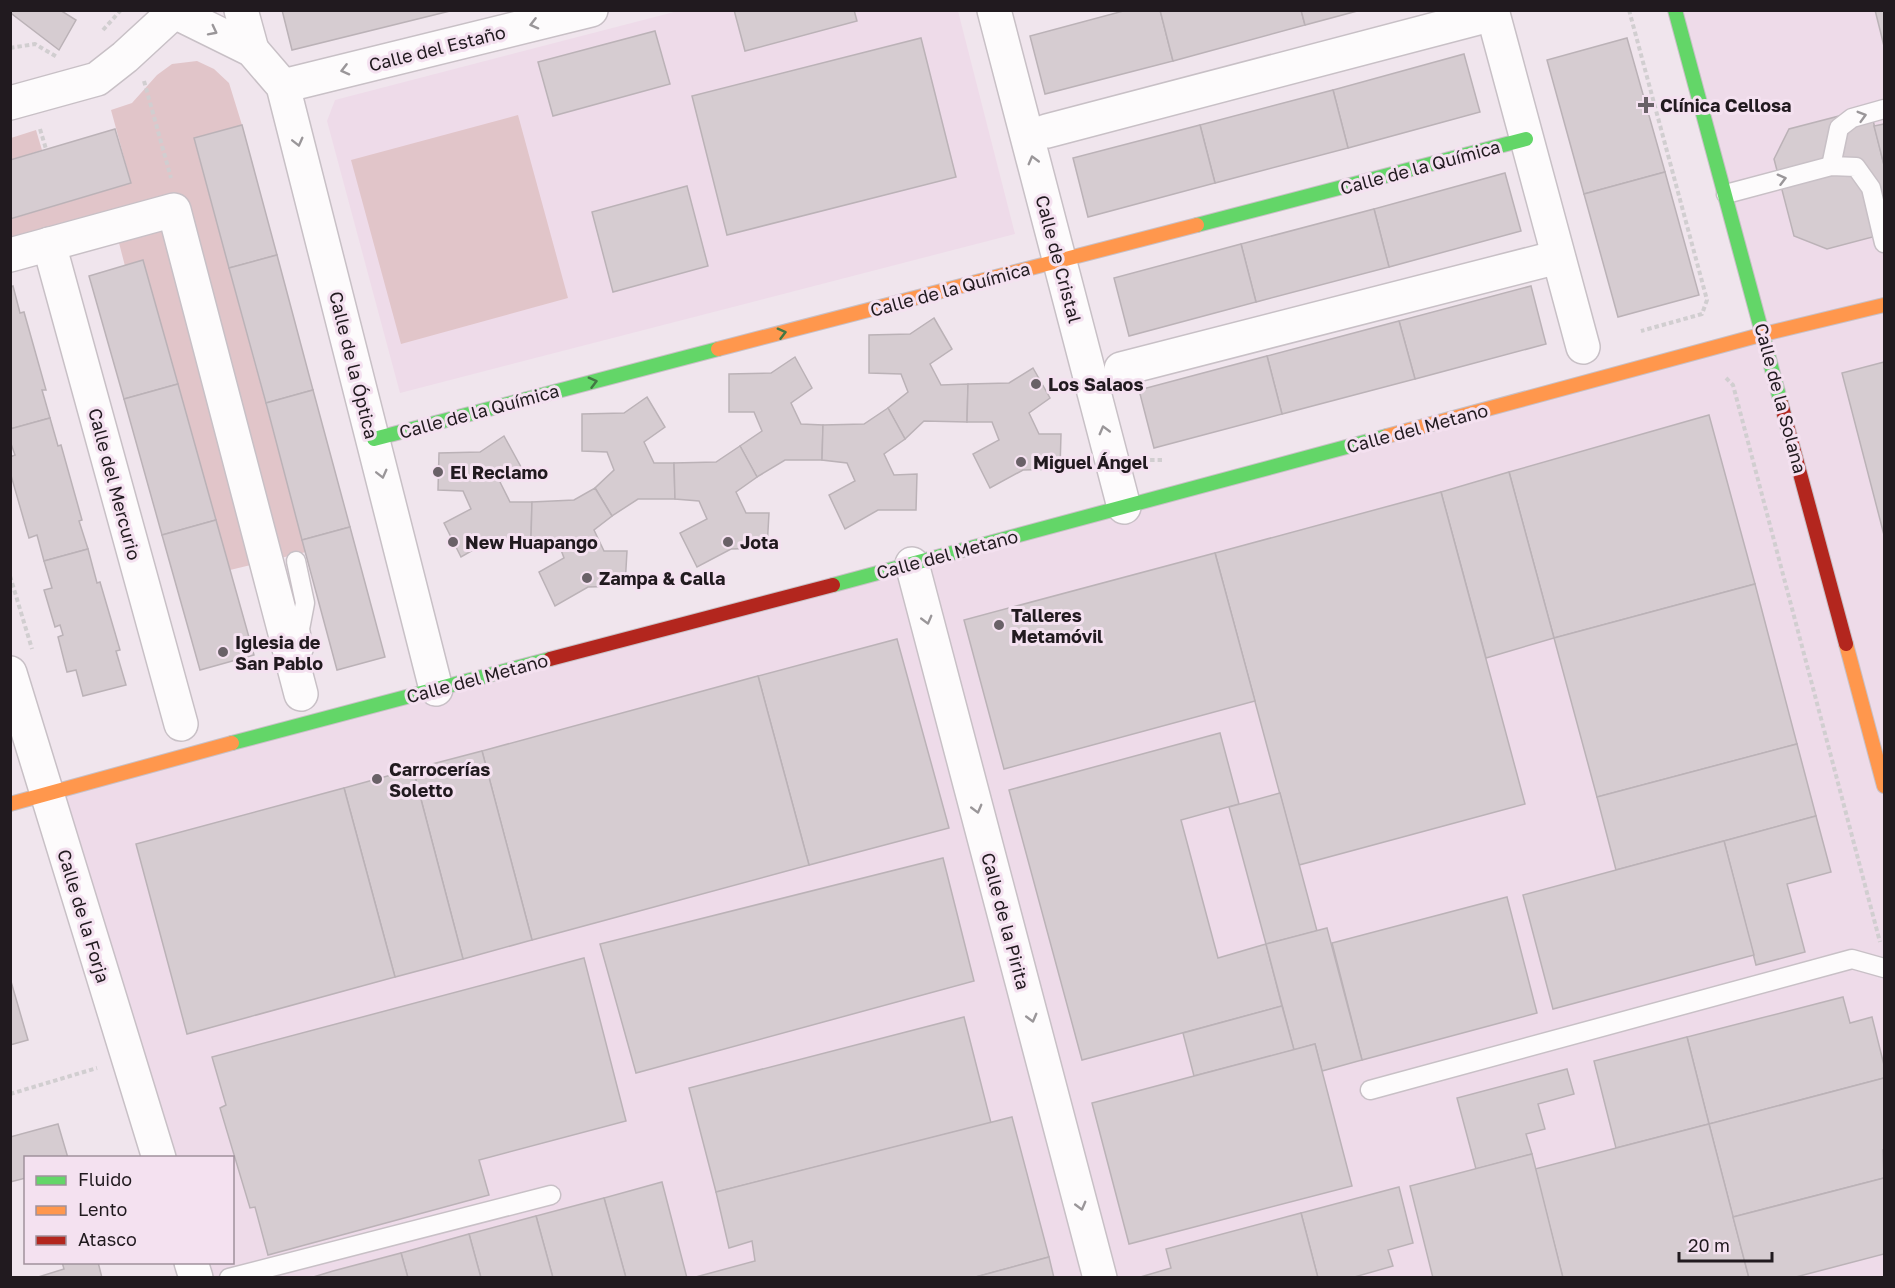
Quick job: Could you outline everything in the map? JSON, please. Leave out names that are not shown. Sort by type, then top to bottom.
[{"type":"street","name":"Calle de la Óptica","points":[[241,10],[252,50]]},
{"type":"street","name":"Calle del Estaño","points":[[283,86],[591,10]]},
{"type":"street","name":"Calle de Cristal","points":[[994,10],[1124,507]]},
{"type":"street","name":"Calle de la Óptica","points":[[176,11],[252,50],[283,86],[436,689]]},
{"type":"street","points":[[11,100],[97,79],[176,11]]},
{"type":"street","name":"Calle de la Solana","points":[[1677,11],[1884,786]]},
{"type":"street","points":[[1047,131],[1492,12],[1583,347]]},
{"type":"street","name":"Calle de la Química","points":[[374,439],[1526,139]]},
{"type":"street","points":[[10,255],[174,210],[311,706]]},
{"type":"street","name":"Calle del Mercurio","points":[[49,244],[181,724]]},
{"type":"street","points":[[1120,369],[1558,257]]},
{"type":"street","name":"Calle del Metano","points":[[10,804],[311,706],[436,689],[912,564],[1764,334],[1884,305]]},
{"type":"street","name":"Calle de la Pirita","points":[[912,564],[1100,1278]]},
{"type":"street","name":"Calle de la Forja","points":[[10,673],[158,1156]]},
{"type":"lane","points":[[1831,166],[1839,128],[1852,118],[1884,109]]},
{"type":"lane","points":[[1726,194],[1831,166],[1856,167],[1870,188],[1883,231]]},
{"type":"lane","points":[[296,561],[305,603],[300,629],[312,691],[311,706]]},
{"type":"lane","points":[[1370,1089],[1852,960],[1884,968]]},
{"type":"lane","points":[[229,1278],[551,1195]]},
{"type":"path","points":[[100,33],[121,10]]},
{"type":"path","points":[[10,48],[35,44],[59,58]]},
{"type":"path","points":[[142,75],[177,201],[174,210]]},
{"type":"path","points":[[39,125],[46,149]]},
{"type":"path","points":[[1721,374],[1733,385],[1881,945]]},
{"type":"path","points":[[10,1094],[97,1068]]},
{"type":"shaded area","points":[[678,11],[958,11],[1015,234],[400,393],[327,121],[335,100]]},
{"type":"shaded area","points":[[1675,11],[1884,11],[1884,1277],[196,1277],[191,1264],[234,1264],[234,1156],[159,1156],[46,793],[1763,334]]},
{"type":"shaded area","points":[[197,61],[214,69],[229,83],[242,125],[194,139],[306,552],[230,570],[125,266],[112,216],[11,243],[11,219],[131,183],[111,110],[132,103],[157,75],[172,64]]},
{"type":"shaded area","points":[[518,115],[568,298],[401,344],[351,160]]},
{"type":"shaded area","points":[[36,130],[42,150],[11,160],[11,138]]},
{"type":"building","points":[[10,10],[60,10],[76,20],[59,50],[12,14]]},
{"type":"building","points":[[282,10],[454,10],[292,50]]},
{"type":"building","points":[[734,10],[854,10],[857,21],[745,51]]},
{"type":"building","points":[[1127,10],[1160,10],[1173,61],[1045,94],[1030,36]]},
{"type":"building","points":[[1160,10],[1301,10],[1305,25],[1173,61]]},
{"type":"building","points":[[1301,10],[1361,10],[1305,25]]},
{"type":"building","points":[[1875,10],[1884,10],[1884,46]]},
{"type":"building","points":[[655,31],[670,84],[553,116],[538,62]]},
{"type":"building","points":[[921,38],[956,177],[727,235],[692,96]]},
{"type":"building","points":[[1627,38],[1665,172],[1584,194],[1547,60]]},
{"type":"building","points":[[1464,54],[1480,112],[1348,148],[1333,90]]},
{"type":"building","points":[[1333,90],[1348,148],[1215,183],[1200,125]]},
{"type":"building","points":[[1870,108],[1884,165],[1884,234],[1827,249],[1794,236],[1774,159],[1789,129]]},
{"type":"building","points":[[1884,124],[1884,165],[1874,126]]},
{"type":"building","points":[[242,125],[277,255],[229,268],[194,138]]},
{"type":"building","points":[[1200,125],[1215,183],[1088,217],[1073,158]]},
{"type":"building","points":[[115,129],[131,183],[10,219],[10,160]]},
{"type":"building","points":[[1665,172],[1699,295],[1618,317],[1584,194]]},
{"type":"building","points":[[1505,173],[1521,231],[1389,267],[1374,209]]},
{"type":"building","points":[[687,186],[708,266],[613,292],[592,212]]},
{"type":"building","points":[[1374,209],[1389,267],[1256,302],[1241,244]]},
{"type":"building","points":[[1241,244],[1256,302],[1129,336],[1114,278]]},
{"type":"building","points":[[277,255],[313,390],[266,403],[229,268]]},
{"type":"building","points":[[143,260],[178,384],[124,399],[89,276]]},
{"type":"building","points":[[13,286],[20,313],[24,312],[46,390],[42,390],[50,418],[10,429],[10,287]]},
{"type":"building","points":[[1531,286],[1546,344],[1415,379],[1399,321]]},
{"type":"building","points":[[934,318],[952,349],[930,364],[941,385],[968,384],[967,422],[924,421],[905,439],[888,408],[908,392],[901,374],[869,373],[869,335],[910,334]]},
{"type":"building","points":[[1399,321],[1415,379],[1282,414],[1267,356]]},
{"type":"building","points":[[1267,356],[1282,414],[1154,448],[1139,390]]},
{"type":"building","points":[[795,357],[812,388],[791,403],[801,424],[823,425],[822,460],[785,460],[757,477],[740,446],[762,431],[754,412],[729,412],[729,374],[771,373]]},
{"type":"building","points":[[1884,362],[1884,535],[1842,373]]},
{"type":"building","points":[[1033,368],[1050,398],[1029,413],[1039,434],[1061,434],[1060,469],[1023,470],[990,488],[973,454],[999,440],[992,422],[967,422],[968,384],[1009,383]]},
{"type":"building","points":[[178,384],[216,520],[162,535],[124,399]]},
{"type":"building","points":[[313,390],[350,527],[302,540],[266,403]]},
{"type":"building","points":[[647,397],[665,427],[644,442],[654,463],[674,463],[675,499],[638,499],[612,516],[595,488],[614,470],[607,452],[582,451],[582,414],[624,413]]},
{"type":"building","points":[[888,408],[905,439],[884,454],[894,475],[917,474],[916,510],[878,510],[845,529],[829,495],[855,481],[847,463],[822,460],[823,425],[864,424]]},
{"type":"building","points":[[1709,415],[1755,584],[1554,638],[1509,472]]},
{"type":"building","points":[[50,418],[58,446],[61,445],[88,549],[44,561],[37,535],[29,538],[10,472],[10,457],[15,455],[10,441],[10,429]]},
{"type":"building","points":[[504,436],[521,467],[500,482],[510,502],[532,502],[531,538],[494,538],[461,557],[444,523],[471,509],[463,491],[438,490],[439,453],[480,452]]},
{"type":"building","points":[[740,446],[757,477],[736,492],[746,513],[769,513],[767,548],[731,549],[697,567],[680,533],[707,519],[699,501],[675,499],[674,463],[716,462]]},
{"type":"building","points":[[1509,472],[1554,638],[1486,658],[1441,492]]},
{"type":"building","points":[[595,488],[612,516],[594,530],[604,551],[627,551],[625,586],[588,587],[555,606],[539,572],[564,558],[557,539],[531,538],[532,502],[574,500]]},
{"type":"building","points":[[1441,492],[1525,804],[1299,865],[1215,553]]},
{"type":"building","points":[[216,520],[254,655],[200,670],[162,535]]},
{"type":"building","points":[[350,527],[385,657],[337,670],[302,540]]},
{"type":"building","points":[[88,549],[120,650],[116,651],[126,685],[83,696],[76,670],[67,672],[58,637],[63,635],[60,625],[55,627],[44,590],[52,588],[44,561]]},
{"type":"building","points":[[1215,553],[1255,701],[1004,769],[964,620]]},
{"type":"building","points":[[1755,584],[1797,744],[1597,797],[1554,638]]},
{"type":"building","points":[[897,639],[949,828],[809,865],[758,676]]},
{"type":"building","points":[[758,676],[809,865],[532,940],[482,751]]},
{"type":"building","points":[[1220,733],[1239,804],[1181,820],[1218,958],[1266,944],[1282,1006],[1082,1060],[1009,790]]},
{"type":"building","points":[[1797,744],[1816,816],[1616,870],[1597,797]]},
{"type":"building","points":[[482,751],[532,940],[463,959],[413,769]]},
{"type":"building","points":[[413,769],[463,959],[395,977],[344,788]]},
{"type":"building","points":[[344,788],[395,977],[187,1034],[136,844]]},
{"type":"building","points":[[1280,793],[1317,931],[1266,944],[1229,807]]},
{"type":"building","points":[[1816,816],[1831,872],[1787,884],[1805,952],[1756,965],[1724,841]]},
{"type":"building","points":[[1724,841],[1754,955],[1553,1009],[1523,895]]},
{"type":"building","points":[[943,858],[974,981],[636,1073],[600,944]]},
{"type":"building","points":[[1507,897],[1537,1013],[1362,1060],[1332,943]]},
{"type":"building","points":[[1327,928],[1362,1060],[1322,1071],[1315,1044],[1294,1050],[1266,944]]},
{"type":"building","points":[[584,958],[626,1121],[479,1160],[489,1195],[268,1255],[255,1207],[250,1208],[220,1108],[226,1105],[212,1057]]},
{"type":"building","points":[[10,978],[28,1040],[10,1045]]},
{"type":"building","points":[[1843,997],[1850,1023],[1872,1017],[1884,1065],[1884,1078],[1709,1124],[1687,1037]]},
{"type":"building","points":[[1282,1006],[1294,1050],[1194,1076],[1183,1033]]},
{"type":"building","points":[[964,1017],[991,1123],[716,1192],[689,1088]]},
{"type":"building","points":[[1687,1037],[1709,1124],[1616,1148],[1594,1061]]},
{"type":"building","points":[[1315,1044],[1352,1186],[1129,1244],[1092,1103]]},
{"type":"building","points":[[1567,1069],[1574,1094],[1538,1104],[1545,1129],[1526,1134],[1532,1154],[1476,1169],[1457,1098]]},
{"type":"building","points":[[1884,1078],[1884,1178],[1733,1217],[1709,1124]]},
{"type":"building","points":[[1012,1117],[1049,1257],[972,1278],[692,1278],[755,1261],[752,1241],[729,1248],[716,1192]]},
{"type":"building","points":[[58,1124],[67,1156],[24,1156],[24,1178],[10,1182],[10,1137]]},
{"type":"building","points":[[1709,1124],[1749,1278],[1563,1278],[1535,1169]]},
{"type":"building","points":[[1532,1154],[1563,1278],[1433,1278],[1410,1186]]},
{"type":"building","points":[[1884,1178],[1884,1254],[1792,1278],[1749,1278],[1733,1217]]},
{"type":"building","points":[[662,1182],[687,1278],[626,1278],[604,1198]]},
{"type":"building","points":[[1399,1187],[1413,1243],[1388,1250],[1393,1266],[1351,1278],[1318,1278],[1301,1213]]},
{"type":"building","points":[[604,1198],[626,1278],[553,1278],[536,1216]]},
{"type":"building","points":[[1301,1213],[1318,1278],[1137,1278],[1171,1268],[1166,1249]]},
{"type":"building","points":[[536,1216],[553,1278],[481,1278],[469,1234]]},
{"type":"building","points":[[469,1234],[481,1278],[408,1278],[401,1253]]},
{"type":"building","points":[[401,1253],[408,1278],[310,1278],[333,1271]]},
{"type":"building","points":[[1049,1257],[1054,1278],[972,1278]]},
{"type":"building","points":[[63,1264],[98,1264],[102,1278],[35,1278],[64,1269]]},
{"type":"traffic: fast","points":[[1675,10],[1781,403]]},
{"type":"traffic: fast","points":[[1197,225],[1526,139]]},
{"type":"traffic: fast","points":[[374,439],[718,349]]},
{"type":"traffic: fast","points":[[833,585],[1387,436]]},
{"type":"traffic: fast","points":[[232,743],[550,659]]},
{"type":"traffic: slow","points":[[718,349],[1197,225]]},
{"type":"traffic: slow","points":[[1387,436],[1764,334],[1884,305]]},
{"type":"traffic: slow","points":[[1846,644],[1884,786]]},
{"type":"traffic: slow","points":[[10,804],[232,743]]},
{"type":"traffic: jam","points":[[1781,403],[1846,644]]},
{"type":"traffic: jam","points":[[550,659],[833,585]]},
{"type":"place","name":"Clínica Cellosa","points":[[1646,105]]},
{"type":"place","name":"Los Salaos","points":[[1036,384]]},
{"type":"place","name":"Miguel Ángel","points":[[1021,462]]},
{"type":"place","name":"El Reclamo","points":[[438,472]]},
{"type":"place","name":"New Huapango","points":[[453,542]]},
{"type":"place","name":"Jota","points":[[728,542]]},
{"type":"place","name":"Zampa & Calla","points":[[587,578]]},
{"type":"place","name":"Talleres Metamóvil","points":[[999,625]]},
{"type":"place","name":"Iglesia de San Pablo","points":[[223,652]]},
{"type":"place","name":"Carrocerías Soletto","points":[[377,779]]}]
